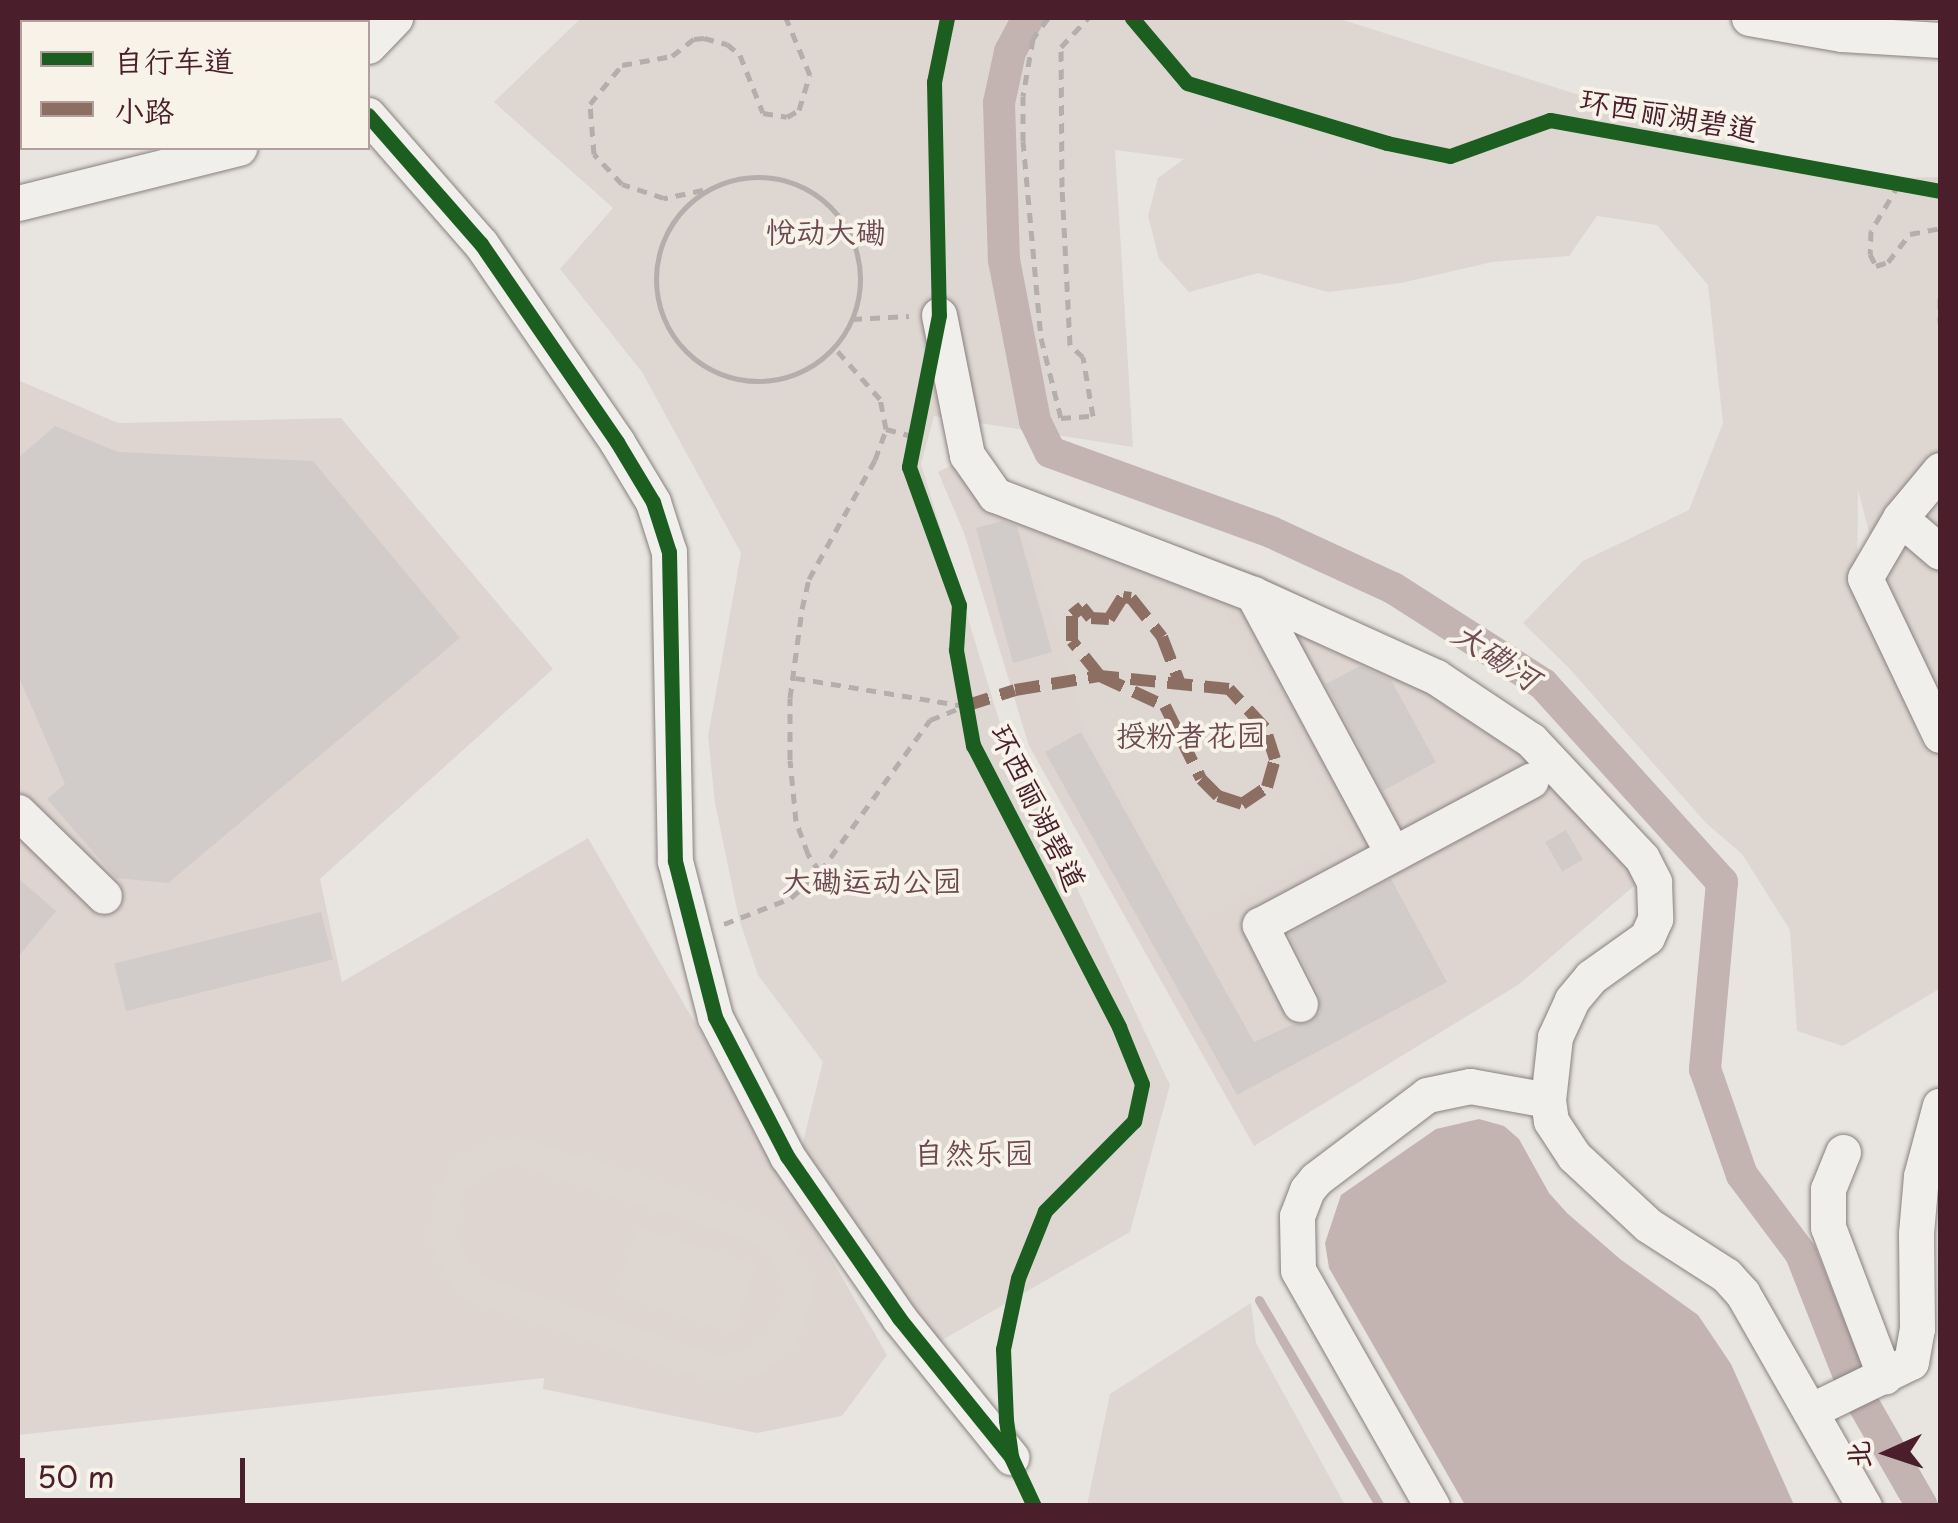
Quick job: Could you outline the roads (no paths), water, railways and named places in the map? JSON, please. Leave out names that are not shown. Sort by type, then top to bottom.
[{"type":"street","points":[[370,44],[395,18]]},
{"type":"street","points":[[1749,18],[1842,34],[1940,40]]},
{"type":"street","points":[[370,117],[481,244],[617,442],[653,502],[669,552],[674,861],[715,1017],[788,1156],[899,1318],[1011,1457]]},
{"type":"street","points":[[18,203],[230,150]]},
{"type":"street","points":[[939,315],[967,455],[995,496],[1253,594],[1394,655],[1488,709],[1532,740],[1642,858],[1654,882],[1654,919],[1647,937],[1591,977],[1572,1000],[1556,1037],[1548,1100],[1551,1121],[1574,1156],[1648,1224],[1726,1275],[1743,1294],[1864,1506]]},
{"type":"street","points":[[1940,470],[1900,518],[1865,578],[1940,735]]},
{"type":"street","points":[[1900,518],[1940,552]]},
{"type":"street","points":[[1253,594],[1393,854]]},
{"type":"street","points":[[1300,1004],[1260,924],[1532,780]]},
{"type":"street","points":[[18,812],[104,896]]},
{"type":"street","points":[[1432,1506],[1298,1270],[1297,1216],[1316,1179],[1427,1095],[1470,1086],[1548,1100]]},
{"type":"street","points":[[1810,1411],[1911,1362],[1917,1329],[1916,1233],[1921,1176],[1940,1105]]},
{"type":"street","points":[[1843,1152],[1828,1189],[1828,1227],[1885,1377]]},
{"type":"waterway","name":"大磡河","points":[[1028,18],[1010,52],[999,103],[1004,260],[1035,421],[1050,452],[1271,532],[1393,588],[1543,684],[1722,882],[1705,1069],[1742,1175],[1801,1254],[1853,1386],[1922,1506]]},
{"type":"waterway","points":[[1259,1300],[1380,1506]]},
{"type":"park label","name":"悦动大磡","points":[[826,231]]},
{"type":"park label","name":"授粉者花园","points":[[1191,734]]},
{"type":"park label","name":"大磡运动公园","points":[[872,880]]},
{"type":"park label","name":"自然乐园","points":[[974,1152]]}]
